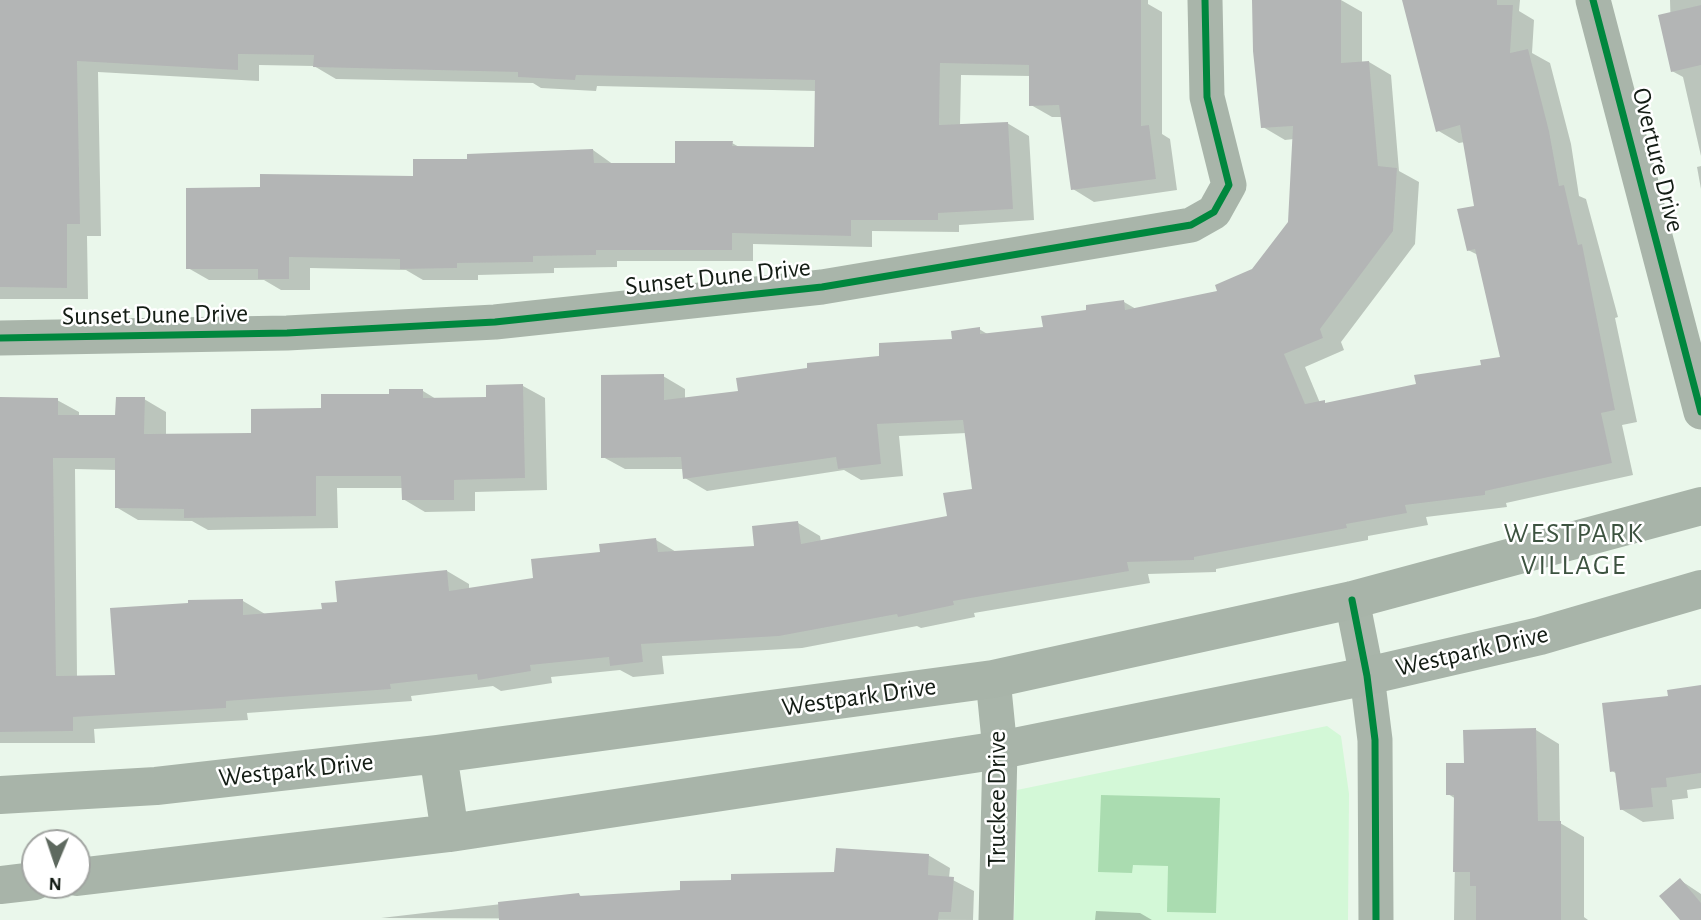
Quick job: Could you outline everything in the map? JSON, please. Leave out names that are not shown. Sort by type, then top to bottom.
[{"type":"main road","name":"Westpark Drive","points":[[0,794],[156,786],[438,754],[993,679],[1352,600],[1701,506]]},
{"type":"main road","name":"Westpark Drive","points":[[91,875],[450,833],[1000,750],[1367,676],[1540,636],[1701,590]]},
{"type":"main road","points":[[438,754],[450,833]]},
{"type":"main road","points":[[0,884],[21,882]]},
{"type":"street","name":"Sunset Dune Drive","points":[[0,338],[287,333],[495,322],[822,287],[1191,225],[1214,212],[1229,185],[1207,97],[1205,0]]},
{"type":"street","name":"Overture Drive","points":[[1593,0],[1701,412]]},
{"type":"street","points":[[1352,600],[1367,676],[1375,740],[1376,920]]},
{"type":"street","name":"Truckee Drive","points":[[993,679],[1000,750],[996,920]]},
{"type":"shaded area","points":[[1327,726],[1341,736],[1349,794],[1348,920],[1014,920],[1017,790]]},
{"type":"shaded area","points":[[1101,795],[1220,798],[1216,913],[1167,912],[1168,866],[1133,865],[1132,873],[1098,872]]},
{"type":"building","points":[[0,0],[1141,0],[1141,126],[1149,125],[1156,179],[1071,190],[1059,105],[1029,106],[1029,65],[940,63],[939,125],[1008,122],[1013,209],[938,213],[938,220],[851,220],[851,236],[732,233],[732,250],[596,250],[596,255],[533,256],[533,262],[457,263],[457,268],[400,269],[400,259],[289,257],[289,279],[258,279],[258,269],[186,269],[186,188],[260,187],[260,174],[413,176],[413,159],[467,159],[467,154],[593,149],[594,163],[675,163],[675,141],[733,141],[732,146],[814,147],[815,80],[576,75],[575,80],[518,77],[518,72],[313,67],[314,55],[238,54],[238,70],[77,61],[80,224],[67,224],[67,288],[0,287]]},
{"type":"building","points":[[1252,0],[1341,0],[1341,63],[1369,61],[1378,166],[1397,168],[1393,231],[1320,329],[1323,338],[1284,354],[1305,404],[1325,400],[1325,403],[1416,384],[1414,375],[1481,365],[1480,360],[1500,357],[1475,249],[1467,251],[1457,209],[1474,206],[1460,125],[1436,132],[1402,0],[1497,0],[1497,5],[1513,5],[1510,53],[1528,49],[1549,131],[1559,186],[1564,185],[1578,245],[1582,244],[1615,410],[1601,413],[1612,463],[1485,491],[1485,495],[1405,505],[1407,513],[1346,524],[1347,528],[1194,557],[1194,560],[1127,562],[1129,571],[953,601],[954,605],[898,617],[897,614],[779,636],[641,644],[643,662],[610,666],[609,657],[530,665],[531,671],[478,680],[477,674],[390,684],[391,689],[226,701],[226,708],[73,717],[73,731],[0,732],[0,397],[58,398],[58,415],[115,415],[116,397],[145,397],[144,434],[251,433],[251,409],[321,408],[321,394],[389,394],[389,389],[423,389],[423,398],[486,397],[486,385],[523,384],[525,478],[454,480],[454,500],[402,500],[401,476],[316,476],[316,516],[184,518],[184,509],[115,508],[115,458],[53,458],[56,676],[115,675],[110,608],[188,603],[188,600],[243,599],[243,615],[322,609],[321,603],[337,602],[335,581],[447,570],[449,591],[533,578],[531,559],[600,552],[599,544],[656,538],[658,552],[754,546],[752,526],[798,521],[801,544],[947,516],[943,493],[972,489],[963,420],[877,424],[881,464],[838,469],[836,457],[683,479],[681,457],[601,458],[601,375],[664,374],[664,400],[738,391],[736,378],[807,368],[807,363],[879,356],[879,343],[952,339],[951,331],[980,327],[980,334],[1043,327],[1041,316],[1086,310],[1086,305],[1124,300],[1125,310],[1217,291],[1215,285],[1252,269],[1288,222],[1293,126],[1261,128],[1253,51]]},
{"type":"building","points":[[1701,5],[1701,65],[1671,72],[1658,15]]},
{"type":"building","points":[[1701,685],[1701,773],[1666,778],[1667,787],[1651,788],[1653,807],[1620,810],[1615,771],[1610,772],[1602,703],[1668,696],[1667,690]]},
{"type":"building","points":[[1536,728],[1538,821],[1561,821],[1561,920],[1476,920],[1476,886],[1470,886],[1470,872],[1453,872],[1454,795],[1446,795],[1446,763],[1464,763],[1463,730]]},
{"type":"building","points":[[836,848],[929,854],[928,875],[954,877],[951,912],[939,912],[938,920],[499,920],[498,902],[579,893],[580,896],[680,890],[680,881],[731,880],[731,874],[834,872]]},
{"type":"building","points":[[1680,878],[1701,903],[1701,920],[1680,920],[1659,896]]},
{"type":"cycle path","points":[[0,338],[287,333],[495,322],[822,287],[1191,225],[1214,212],[1229,185],[1207,97],[1205,0]]},
{"type":"cycle path","points":[[1593,0],[1701,412]]},
{"type":"cycle path","points":[[1352,600],[1367,676],[1375,740],[1376,920]]},
{"type":"district","name":"WESTPARK VILLAGE","points":[[1574,550]]}]
